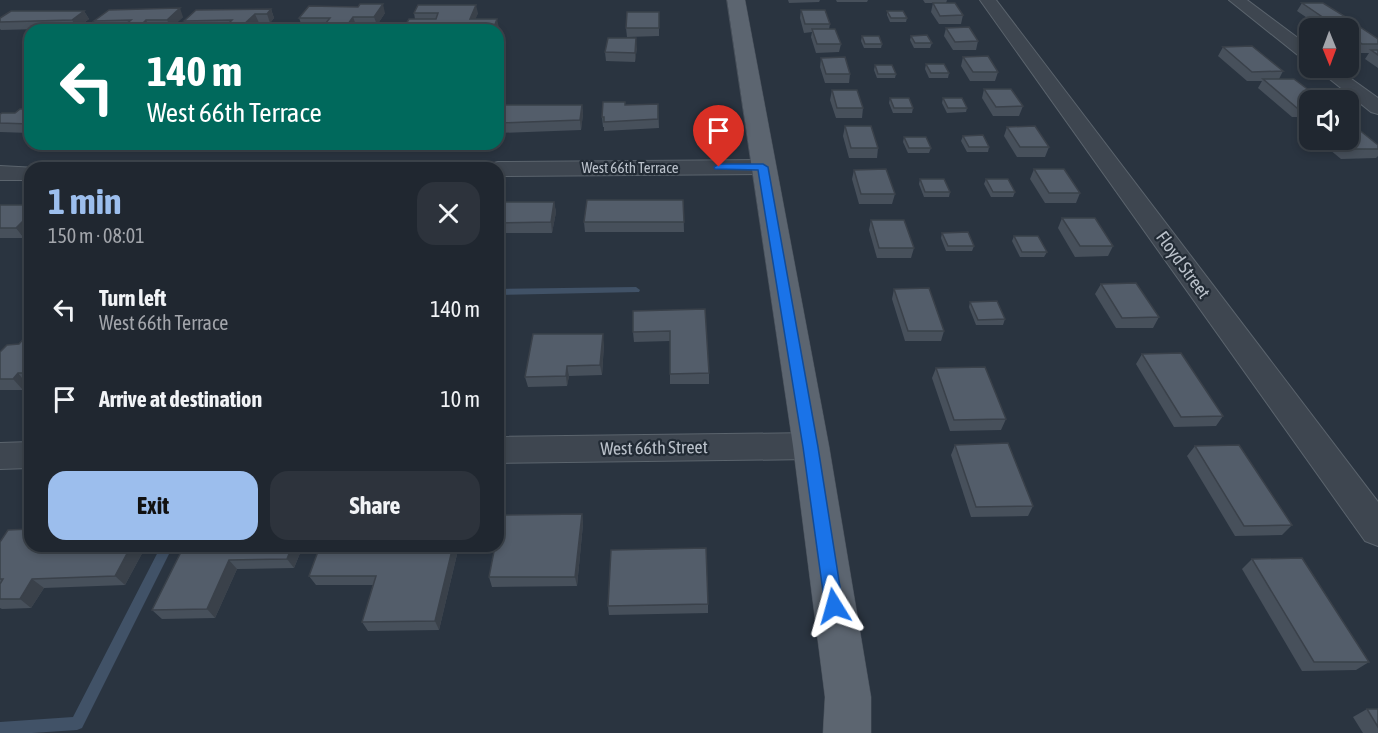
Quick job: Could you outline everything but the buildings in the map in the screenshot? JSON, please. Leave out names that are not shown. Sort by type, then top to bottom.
[{"type":"main road","points":[[736,0],[811,447],[851,721]]},
{"type":"street","name":"Floyd Street","points":[[988,0],[1378,530]]},
{"type":"street","points":[[1237,0],[1299,48]]},
{"type":"street","points":[[1338,78],[1378,108]]},
{"type":"street","name":"West 66th Terrace","points":[[504,169],[763,167]]},
{"type":"street","points":[[0,173],[24,173]]},
{"type":"street","name":"West 66th Street","points":[[504,450],[811,447]]},
{"type":"street","points":[[0,456],[24,455]]},
{"type":"waterway","points":[[504,292],[636,290]]},
{"type":"waterway","points":[[0,729],[77,723],[164,552]]},
{"type":"route","points":[[719,167],[763,167],[811,447],[834,606]]}]
